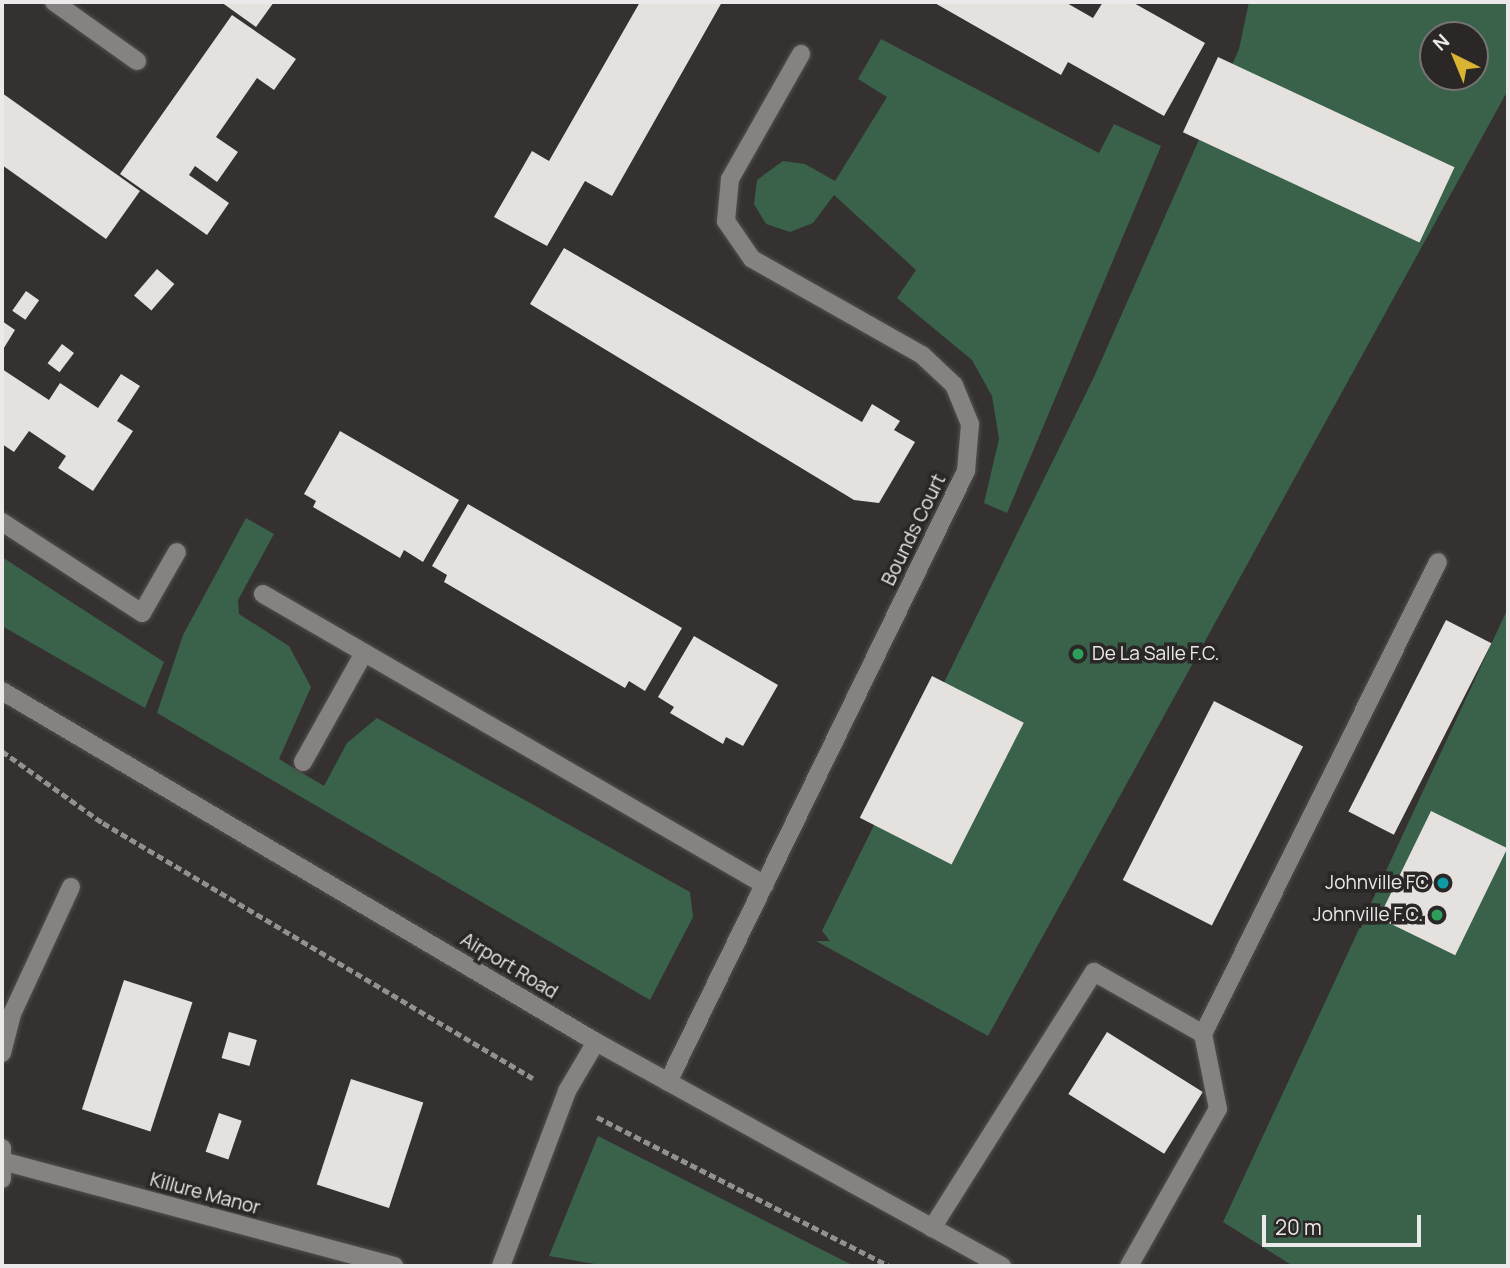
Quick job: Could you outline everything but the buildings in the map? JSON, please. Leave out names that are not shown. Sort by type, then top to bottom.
[{"type":"street","points":[[54,2],[137,61]]},
{"type":"street","name":"Bounds Court","points":[[668,1082],[966,471],[970,424],[954,386],[922,355],[752,259],[726,221],[730,179],[802,54]]},
{"type":"street","points":[[2,522],[142,613],[177,552]]},
{"type":"street","points":[[1129,1266],[1218,1109],[1203,1034],[1438,562]]},
{"type":"street","points":[[263,594],[765,885]]},
{"type":"street","points":[[303,762],[364,653]]},
{"type":"street","name":"Airport Road","points":[[2,691],[596,1042],[1002,1266]]},
{"type":"street","points":[[2,1053],[12,1014],[71,887]]},
{"type":"street","points":[[932,1228],[1094,972],[1203,1034]]},
{"type":"street","points":[[501,1266],[564,1100],[596,1042]]},
{"type":"street","name":"Killure Manor","points":[[3,1163],[394,1266]]},
{"type":"path","points":[[2,751],[103,823],[484,1044],[564,1100],[889,1266]]},
{"type":"green space","name":"De La Salle F.C.","points":[[1249,2],[1508,2],[1508,90],[988,1036],[816,941],[830,941],[822,931],[1094,377],[1239,49]]},
{"type":"green space","points":[[881,39],[1099,153],[1114,124],[1161,146],[1007,513],[984,503],[999,439],[992,396],[972,360],[897,298],[916,270],[834,195],[813,223],[790,232],[766,224],[754,204],[757,180],[783,161],[805,164],[835,181],[887,97],[858,79]]},
{"type":"green space","points":[[246,518],[274,534],[238,600],[239,614],[289,646],[311,687],[279,759],[324,786],[347,743],[377,718],[690,892],[693,917],[650,1000],[157,713],[183,635]]},
{"type":"green space","points":[[2,557],[164,662],[145,708],[2,626]]},
{"type":"green space","name":"Johnville F.C.","points":[[1508,608],[1508,1266],[1293,1266],[1223,1222]]},
{"type":"green space","points":[[598,1136],[854,1266],[606,1266],[549,1256]]},
{"type":"place","name":"De La Salle F.C.","points":[[1078,654]]},
{"type":"place","name":"Johnville FC","points":[[1443,883]]},
{"type":"place","name":"Johnville F.C.","points":[[1437,915]]}]
